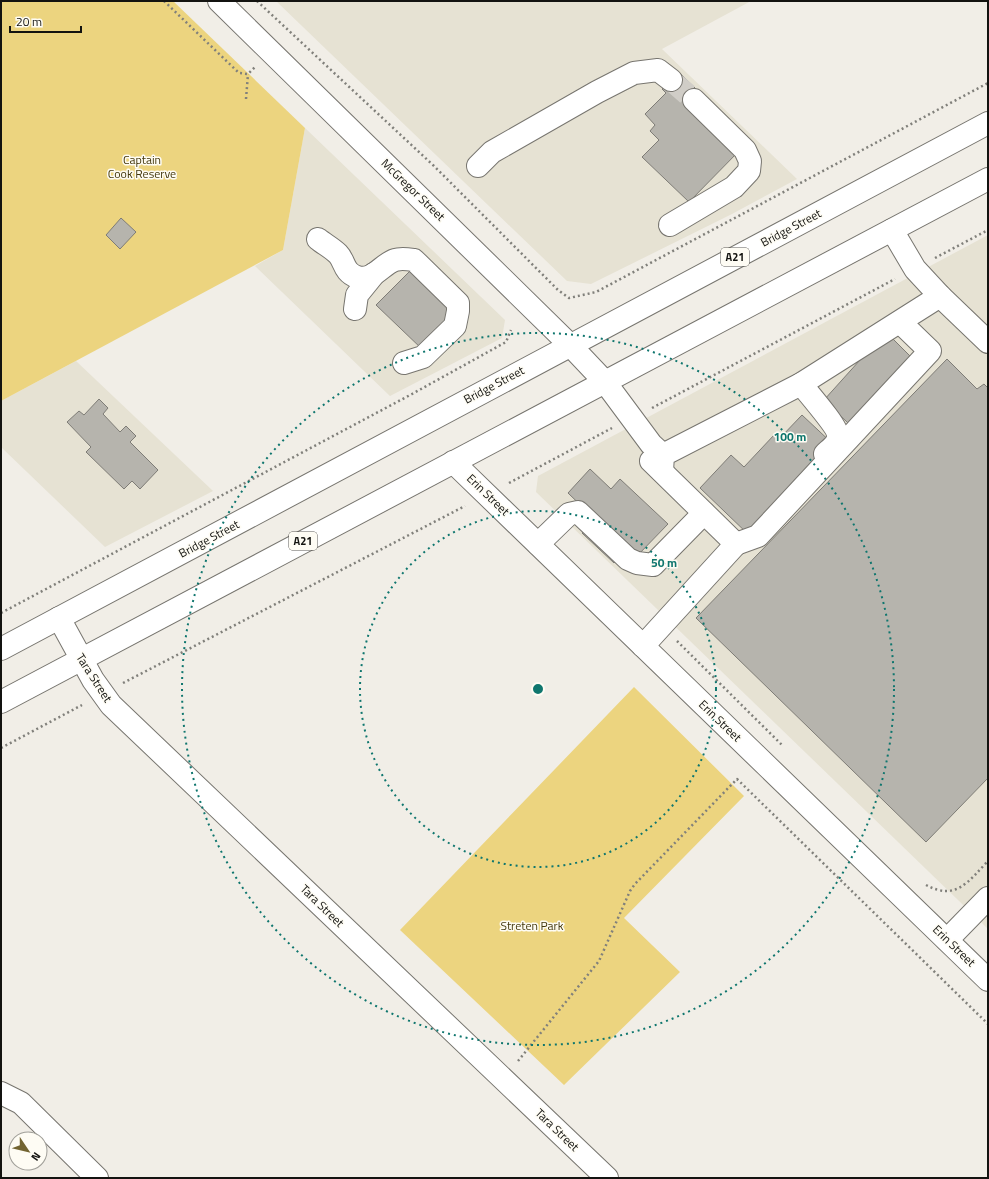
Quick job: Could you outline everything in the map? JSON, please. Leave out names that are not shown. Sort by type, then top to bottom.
[{"type":"main road","name":"McGregor Street","points":[[219,1],[606,382],[651,444],[656,459],[704,513],[736,544]]},
{"type":"main road","points":[[488,166],[626,88],[634,73],[658,70],[671,80]]},
{"type":"main road","points":[[670,225],[734,187],[749,171],[750,161],[745,150],[694,100]]},
{"type":"main road","name":"Bridge Street","points":[[1,649],[988,123]]},
{"type":"main road","name":"A21","points":[[1,702],[988,179]]},
{"type":"main road","points":[[892,230],[915,269],[940,296],[988,342]]},
{"type":"main road","points":[[318,239],[339,254],[343,265],[349,272],[357,277],[365,278],[374,274],[396,259],[414,260],[458,303],[455,326],[423,357],[404,363]]},
{"type":"main road","points":[[355,309],[357,295],[374,274]]},
{"type":"main road","points":[[656,459],[801,384],[940,296]]},
{"type":"main road","points":[[736,544],[758,536],[930,351],[900,322]]},
{"type":"main road","points":[[643,646],[736,544],[837,441],[838,436],[834,427],[801,384]]},
{"type":"main road","name":"Erin Street","points":[[453,462],[988,980]]},
{"type":"main road","points":[[538,544],[569,514],[578,512],[628,559],[637,563],[653,565],[704,513]]},
{"type":"main road","name":"Tara Street","points":[[59,618],[80,659],[102,694],[111,705],[504,1078],[606,1178]]},
{"type":"main road","points":[[947,940],[988,898]]},
{"type":"main road","points":[[1,1093],[21,1103],[97,1178]]},
{"type":"path","points":[[164,1],[239,73],[248,74]]},
{"type":"path","points":[[257,1],[434,166],[558,290],[569,298],[596,292],[988,83]]},
{"type":"path","points":[[246,99],[248,74],[255,67]]},
{"type":"path","points":[[1,614],[412,394],[506,342],[511,330]]},
{"type":"path","points":[[662,625],[787,750]]},
{"type":"path","points":[[504,1078],[599,961],[635,884],[737,778],[988,1024]]},
{"type":"path","points":[[920,880],[926,885],[940,892],[952,890],[964,886],[988,861]]},
{"type":"shaded area","points":[[276,1],[751,1],[662,49],[797,179],[732,214],[591,284],[567,281]]},
{"type":"shaded area","points":[[305,128],[505,320],[502,338],[390,396],[255,266],[283,250]]},
{"type":"shaded area","points":[[988,235],[988,929],[536,492],[538,476]]},
{"type":"shaded area","points":[[76,361],[213,491],[105,547],[1,447],[1,401]]},
{"type":"green space","name":"Captain Cook Reserve","points":[[1,1],[173,1],[305,128],[283,250],[1,401]]},
{"type":"green space","name":"Streten Park","points":[[634,687],[744,796],[624,918],[680,972],[564,1085],[400,930]]},
{"type":"building","points":[[679,72],[700,93],[740,150],[689,202],[642,157],[659,140],[650,131],[655,125],[645,114],[666,93],[662,89]]},
{"type":"building","points":[[121,218],[136,232],[120,249],[106,235]]},
{"type":"building","points":[[417,264],[447,295],[448,331],[423,350],[376,305]]},
{"type":"building","points":[[892,338],[912,358],[848,423],[824,400],[869,350]]},
{"type":"building","points":[[947,359],[977,389],[984,384],[988,388],[988,778],[926,842],[696,618]]},
{"type":"building","points":[[99,399],[108,408],[103,414],[120,432],[126,426],[136,436],[130,442],[158,470],[140,489],[132,481],[124,489],[86,452],[91,447],[67,422],[79,411],[84,415]]},
{"type":"building","points":[[802,415],[835,446],[750,536],[700,488],[731,455],[744,467],[775,434],[780,438]]},
{"type":"building","points":[[590,469],[611,489],[620,479],[668,524],[636,557],[627,549],[614,563],[582,533],[595,519],[568,493]]},
{"type":"tunnel","points":[[671,80],[694,100]]}]
